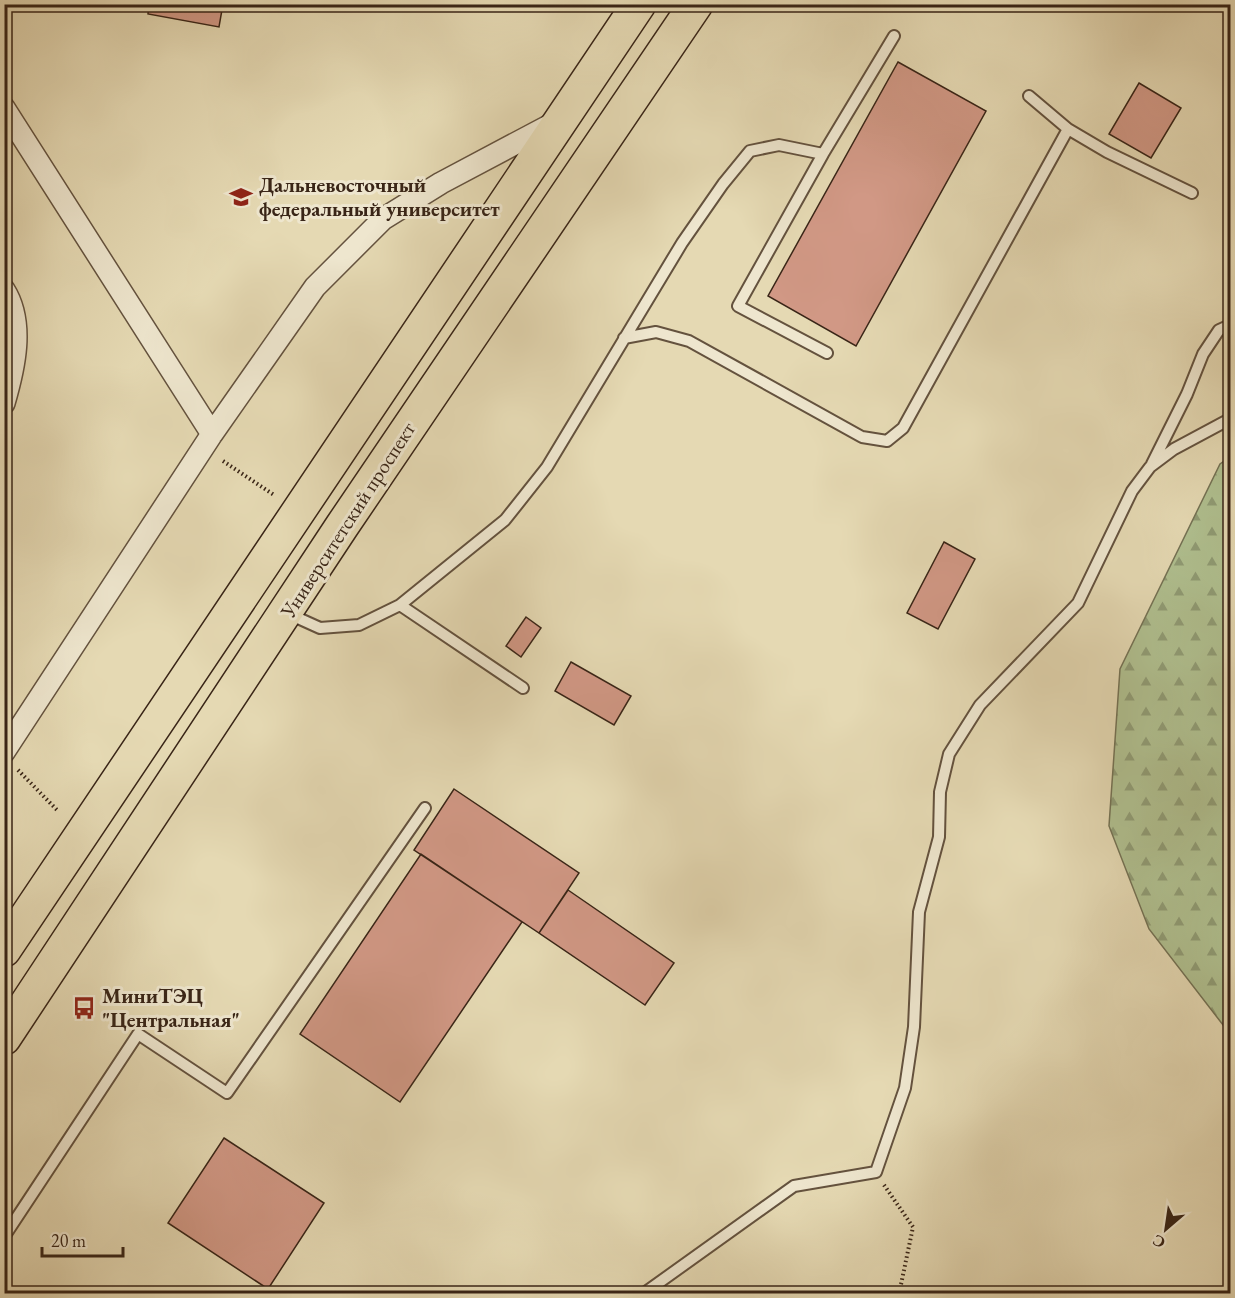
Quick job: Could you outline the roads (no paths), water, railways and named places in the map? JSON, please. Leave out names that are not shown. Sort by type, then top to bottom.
[{"type":"main road","name":"Университетский проспект","points":[[4,950],[639,4]]},
{"type":"main road","name":"Университетский проспект","points":[[4,1038],[286,612],[696,4]]},
{"type":"main road","points":[[564,117],[603,142]]},
{"type":"street","points":[[4,108],[207,441]]},
{"type":"street","points":[[8,758],[207,441],[315,287],[383,219],[441,183],[564,117]]},
{"type":"street","points":[[4,290],[9,298],[15,328],[15,356],[6,393]]},
{"type":"lane","points":[[827,353],[738,306],[823,154],[894,36]]},
{"type":"lane","points":[[1029,96],[1068,129],[1107,152],[1192,193]]},
{"type":"lane","points":[[624,338],[656,332],[689,340],[862,437],[887,441],[903,428],[1068,129]]},
{"type":"lane","points":[[286,612],[320,628],[359,625],[400,605],[505,520],[547,467],[682,243],[723,184],[750,151],[778,145],[823,154]]},
{"type":"lane","points":[[643,1293],[794,1186],[876,1172],[905,1088],[914,1027],[919,912],[939,837],[940,792],[949,754],[980,705],[1078,603],[1132,491],[1150,467],[1187,394],[1203,354],[1219,330],[1230,325]]},
{"type":"lane","points":[[1150,467],[1174,449],[1230,419]]},
{"type":"lane","points":[[400,605],[524,688]]},
{"type":"lane","points":[[4,1237],[138,1034],[227,1093],[425,808]]},
{"type":"place","name":"Дальневосточный федеральный университет","points":[[241,197]]},
{"type":"place","name":"МиниТЭЦ \"Центральная\"","points":[[84,1008]]}]
